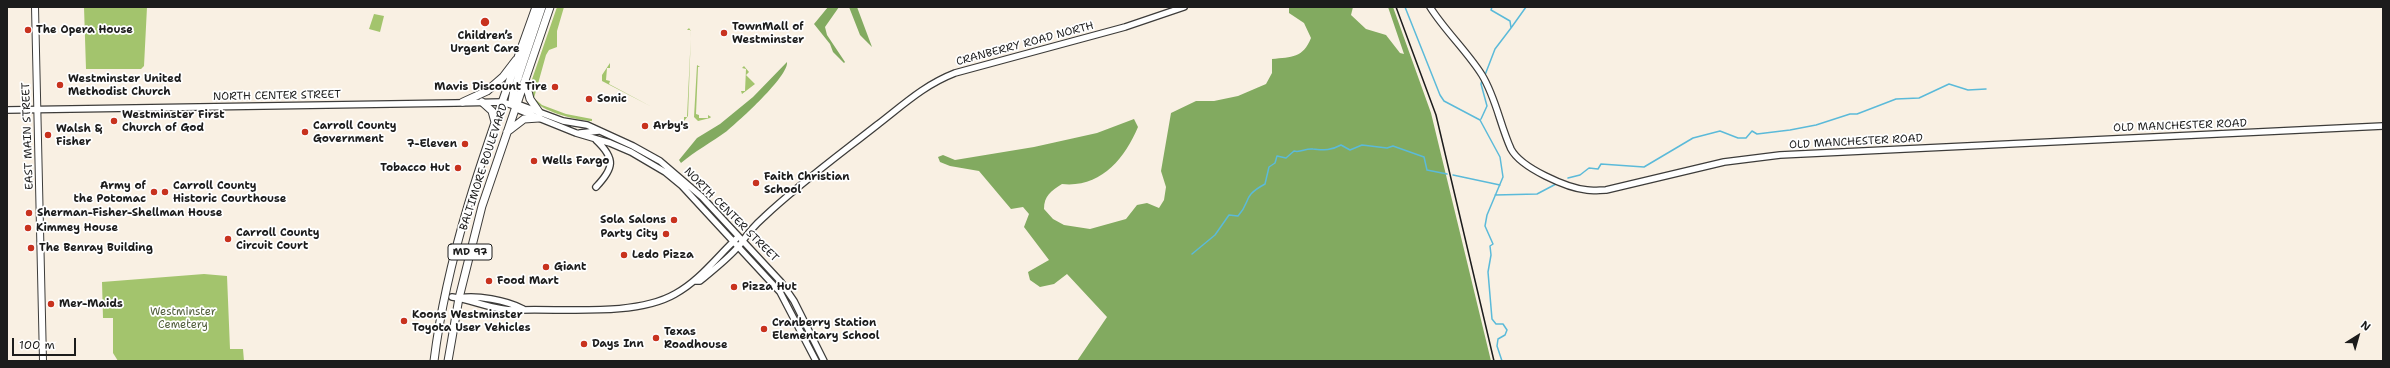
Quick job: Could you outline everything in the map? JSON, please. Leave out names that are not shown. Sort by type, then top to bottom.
[{"type":"highway","name":"BALTIMORE BOULEVARD","points":[[434,361],[445,296],[458,242],[495,122],[536,7]]},
{"type":"highway","points":[[515,106],[512,101],[514,90],[542,7]]},
{"type":"highway","name":"BALTIMORE BOULEVARD","points":[[448,361],[455,297],[482,206],[550,7]]},
{"type":"highway","points":[[463,102],[487,91],[503,77],[517,59]]},
{"type":"highway","points":[[507,132],[520,121],[539,115],[530,99],[525,80]]},
{"type":"highway","points":[[482,102],[492,112],[495,122]]},
{"type":"main road","name":"EAST MAIN STREET","points":[[34,7],[43,361]]},
{"type":"street","name":"CRANBERRY ROAD NORTH","points":[[455,297],[517,310],[522,309],[552,312],[650,303],[675,294],[695,281],[700,281],[742,238],[784,200],[922,89],[955,73],[1124,27],[1184,7]]},
{"type":"street","name":"OLD MANCHESTER ROAD","points":[[1430,7],[1482,76],[1494,99],[1507,139],[1516,155],[1535,170],[1570,186],[1587,190],[1606,190],[1707,165],[1764,156],[2383,126]]},
{"type":"street","name":"NORTH CENTER STREET","points":[[7,110],[502,102],[515,106],[519,110],[600,131],[640,149],[672,170],[702,197],[742,238],[781,282],[794,301],[824,361]]},
{"type":"street","name":"NORTH CENTER STREET","points":[[539,115],[576,134],[631,152],[665,172],[700,204],[780,292],[816,361]]},
{"type":"street","points":[[576,134],[600,131]]},
{"type":"street","points":[[595,139],[609,155],[611,166],[608,175],[596,187]]},
{"type":"green space","points":[[84,7],[147,7],[144,66],[141,69],[86,69]]},
{"type":"green space","points":[[557,7],[564,7],[557,31],[557,47],[549,50],[546,55],[534,98],[542,105],[566,114],[592,119],[592,121],[571,118],[540,106],[535,100],[532,95],[529,88]]},
{"type":"green space","points":[[828,7],[839,7],[825,27],[827,35],[845,62],[844,63],[833,52],[830,44],[814,24]]},
{"type":"green space","points":[[849,7],[857,7],[872,47],[860,35]]},
{"type":"green space","points":[[1289,7],[1353,7],[1351,15],[1366,29],[1386,35],[1400,53],[1404,54],[1388,7],[1393,7],[1431,113],[1491,361],[1077,361],[1107,317],[1067,274],[1054,284],[1040,287],[1030,280],[1028,272],[1049,260],[1024,227],[1029,214],[1023,207],[1011,209],[979,171],[950,166],[940,162],[938,157],[943,155],[955,160],[1034,147],[1097,133],[1134,119],[1138,127],[1126,150],[1118,161],[1099,176],[1088,181],[1076,184],[1062,184],[1047,197],[1044,204],[1044,209],[1053,219],[1064,225],[1090,229],[1126,219],[1137,205],[1147,203],[1159,208],[1164,200],[1166,187],[1161,171],[1171,113],[1196,101],[1214,101],[1238,96],[1266,84],[1272,73],[1272,59],[1291,57],[1300,53],[1308,45],[1311,38],[1304,23],[1289,13]]},
{"type":"green space","points":[[374,14],[384,16],[380,32],[369,29]]},
{"type":"green space","points":[[691,39],[688,116],[684,121],[684,117],[687,117]]},
{"type":"green space","points":[[787,62],[780,77],[752,108],[727,131],[681,163],[679,160],[697,138],[720,124],[753,97]]},
{"type":"green space","points":[[610,63],[610,68],[607,68],[606,80],[610,81],[609,84],[652,107],[602,81],[602,75]]},
{"type":"green space","points":[[697,65],[700,67],[698,67],[696,114],[699,115],[699,118],[708,118],[708,115],[711,117],[710,118],[698,121],[694,117]]},
{"type":"green space","points":[[744,66],[749,72],[746,75],[755,84],[742,94],[741,91],[745,91],[746,69],[742,68]]},
{"type":"green space","name":"Westminster Cemetery","points":[[204,274],[227,276],[230,349],[243,349],[244,361],[118,361],[113,353],[113,318],[103,318],[102,282]]},
{"type":"waterway","points":[[1405,7],[1440,95],[1444,101],[1480,120],[1500,157],[1503,177],[1487,215],[1485,226],[1493,244],[1490,246],[1491,255],[1488,272],[1492,319],[1496,324],[1503,324],[1507,330],[1505,335],[1498,339],[1497,346],[1502,361]]},
{"type":"waterway","points":[[1485,75],[1495,49],[1511,28],[1510,21],[1491,10],[1492,7]]},
{"type":"waterway","points":[[1511,28],[1526,7]]},
{"type":"waterway","points":[[1481,119],[1487,106],[1481,84],[1482,80]]},
{"type":"waterway","points":[[1568,178],[1580,175],[1589,168],[1598,169],[1601,164],[1644,167],[1693,138],[1720,131],[1738,138],[1746,138],[1752,131],[1757,134],[1816,125],[1850,114],[1857,114],[1896,99],[1919,98],[1949,84],[1968,90],[1986,89]]},
{"type":"waterway","points":[[1192,254],[1215,235],[1229,215],[1238,216],[1253,192],[1265,184],[1269,167],[1275,163],[1277,156],[1286,158],[1294,151],[1310,149],[1327,150],[1341,145],[1350,150],[1362,145],[1387,148],[1393,146],[1424,157],[1427,170],[1447,174]]},
{"type":"waterway","points":[[1453,175],[1500,185]]},
{"type":"waterway","points":[[1495,195],[1537,194],[1556,184]]},
{"type":"railway","points":[[1396,7],[1436,115],[1494,361]]},
{"type":"place","name":"Children’s Urgent Care","points":[[485,22]]},
{"type":"place","name":"The Opera House","points":[[28,30]]},
{"type":"place","name":"TownMall of Westminster","points":[[724,33]]},
{"type":"place","name":"Westminster United Methodist Church","points":[[60,85]]},
{"type":"place","name":"Mavis Discount Tire","points":[[555,87]]},
{"type":"place","name":"Sonic","points":[[589,99]]},
{"type":"place","name":"Westminster First Church of God","points":[[114,121]]},
{"type":"place","name":"Arby's","points":[[645,126]]},
{"type":"place","name":"Carroll County Government","points":[[305,132]]},
{"type":"place","name":"Walsh & Fisher","points":[[48,135]]},
{"type":"place","name":"7-Eleven","points":[[465,144]]},
{"type":"place","name":"Wells Fargo","points":[[534,161]]},
{"type":"place","name":"Tobacco Hut","points":[[458,168]]},
{"type":"place","name":"Faith Christian School","points":[[756,183]]},
{"type":"place","name":"Army of the Potomac","points":[[154,192]]},
{"type":"place","name":"Carroll County Historic Courthouse","points":[[165,192]]},
{"type":"place","name":"Sherman-Fisher-Shellman House","points":[[29,213]]},
{"type":"place","name":"Sola Salons","points":[[674,220]]},
{"type":"place","name":"Kimmey House","points":[[28,228]]},
{"type":"place","name":"Party City","points":[[666,234]]},
{"type":"place","name":"Carroll County Circuit Court","points":[[228,239]]},
{"type":"place","name":"The Benray Building","points":[[31,248]]},
{"type":"place","name":"Ledo Pizza","points":[[624,255]]},
{"type":"place","name":"Giant","points":[[546,267]]},
{"type":"place","name":"Food Mart","points":[[489,281]]},
{"type":"place","name":"Pizza Hut","points":[[734,287]]},
{"type":"place","name":"Mer-Maids","points":[[51,304]]},
{"type":"place","name":"Koons Westminster Toyota User Vehicles","points":[[404,321]]},
{"type":"place","name":"Cranberry Station Elementary School","points":[[764,329]]},
{"type":"place","name":"Texas Roadhouse","points":[[656,338]]},
{"type":"place","name":"Days Inn","points":[[584,344]]}]
